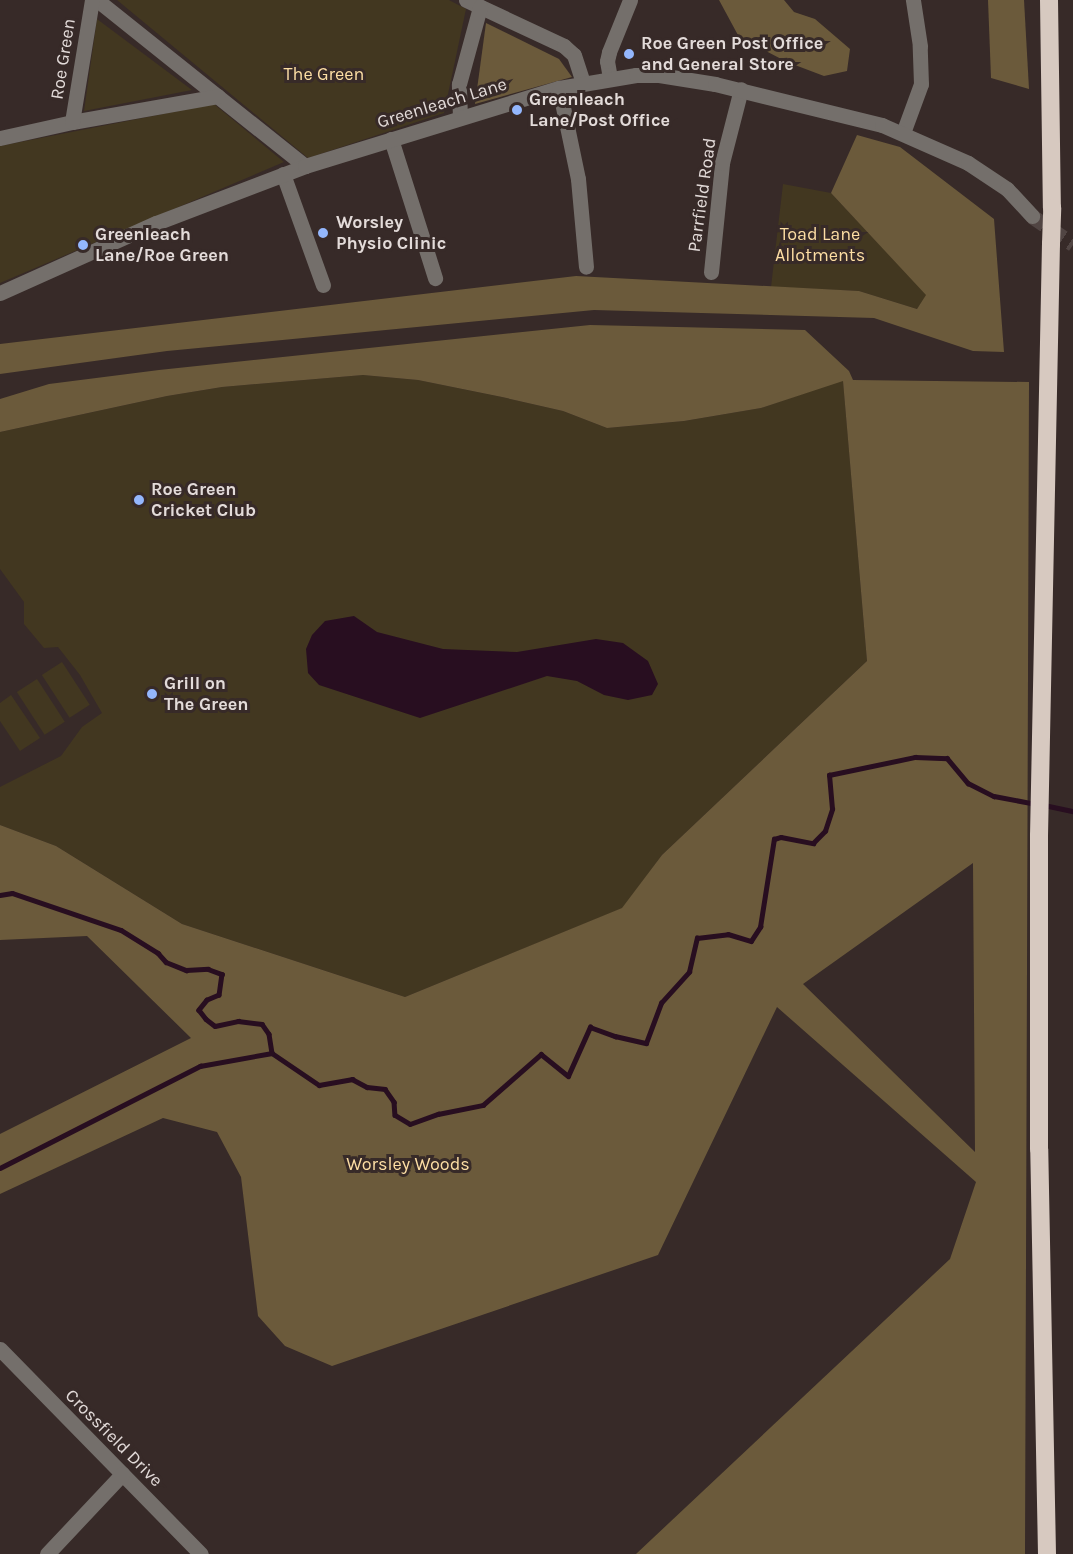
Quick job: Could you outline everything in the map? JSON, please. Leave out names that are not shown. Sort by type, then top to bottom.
[{"type":"highway","points":[[1047,1554],[1039,1149],[1039,836],[1052,208],[1049,0]]},
{"type":"street","name":"Roe Green","points":[[0,138],[72,122],[92,0]]},
{"type":"street","points":[[97,0],[305,166]]},
{"type":"street","points":[[466,0],[564,45],[574,55],[583,83]]},
{"type":"street","points":[[610,78],[607,61],[609,52],[630,0]]},
{"type":"street","points":[[903,133],[921,84],[920,46],[913,0]]},
{"type":"street","points":[[460,117],[459,84],[480,7]]},
{"type":"street","name":"Greenleach Lane","points":[[0,293],[156,223],[305,166],[559,88],[610,78],[659,75],[741,89],[834,111],[903,133],[968,163],[1007,189],[1032,216]]},
{"type":"street","points":[[559,88],[575,162],[586,267]]},
{"type":"street","name":"Parrfield Road","points":[[711,272],[722,163],[741,89]]},
{"type":"street","points":[[72,122],[218,96]]},
{"type":"street","points":[[391,139],[435,278]]},
{"type":"street","points":[[283,174],[323,285]]},
{"type":"street","name":"Crossfield Drive","points":[[0,1349],[201,1554]]},
{"type":"street","points":[[47,1554],[122,1474]]},
{"type":"green space","name":"The Green","points":[[117,0],[449,0],[466,9],[444,113],[308,158]]},
{"type":"green space","points":[[719,0],[784,0],[794,12],[815,19],[850,49],[847,71],[824,76],[787,62],[739,37]]},
{"type":"green space","points":[[988,0],[1024,0],[1029,89],[991,78]]},
{"type":"green space","points":[[97,19],[192,90],[84,111]]},
{"type":"green space","points":[[486,23],[559,59],[572,77],[475,104]]},
{"type":"green space","points":[[214,104],[284,162],[0,283],[0,146]]},
{"type":"green space","points":[[857,135],[900,147],[994,219],[1004,352],[973,351],[874,318],[594,310],[167,351],[0,374],[0,344],[576,276],[859,291],[917,309],[926,295],[831,193]]},
{"type":"green space","name":"Toad Lane Allotments","points":[[783,184],[831,193],[927,295],[917,309],[859,291],[771,287]]},
{"type":"green space","name":"Worsley Woods","points":[[590,325],[805,330],[849,371],[853,380],[1029,382],[1025,1554],[636,1554],[950,1259],[976,1182],[777,1007],[658,1255],[332,1366],[285,1346],[258,1316],[241,1177],[217,1132],[163,1118],[0,1194],[0,1134],[191,1038],[87,936],[0,940],[0,825],[56,846],[182,924],[405,997],[622,908],[662,855],[867,661],[843,381],[761,408],[684,421],[607,428],[563,411],[502,397],[418,380],[363,375],[222,387],[167,396],[0,432],[0,399],[49,384],[159,370]],"holes":[[[973,863],[975,1152],[803,984]]]},
{"type":"green space","points":[[363,375],[418,380],[502,397],[563,411],[607,428],[684,421],[761,408],[843,380],[867,661],[662,855],[623,908],[405,997],[182,924],[56,846],[0,825],[0,787],[61,756],[82,727],[102,713],[80,675],[58,647],[44,648],[24,624],[24,602],[0,569],[0,432],[167,396],[222,387]]},
{"type":"green space","points":[[62,662],[90,705],[70,718],[42,675]]},
{"type":"green space","points":[[37,679],[65,722],[45,735],[17,692]]},
{"type":"green space","points":[[11,695],[40,738],[20,751],[0,721],[0,703]]},
{"type":"shaded area","points":[[354,616],[377,632],[443,649],[517,652],[596,639],[623,643],[648,661],[658,684],[652,695],[628,700],[604,695],[577,681],[547,676],[420,718],[319,685],[308,673],[306,649],[312,635],[325,621]]},
{"type":"waterway","points":[[0,895],[12,893],[121,930],[158,953],[166,962],[186,970],[208,969],[222,974],[219,995],[207,1000],[199,1010],[206,1019],[215,1026],[238,1021],[262,1024],[269,1034],[272,1053],[319,1085],[352,1079],[367,1087],[385,1089],[394,1102],[395,1115],[410,1124],[438,1114],[483,1105],[541,1054],[568,1076],[590,1027],[646,1043],[661,1003],[689,972],[697,938],[728,934],[751,941],[760,927],[774,839],[781,837],[813,843],[825,831],[832,809],[829,775],[915,757],[947,758],[968,783],[994,796],[1036,804]]},
{"type":"waterway","points":[[1044,805],[1073,811]]},
{"type":"waterway","points":[[0,1168],[200,1066],[272,1053]]},
{"type":"tunnel","points":[[1032,216],[1073,244]]},
{"type":"place","name":"Roe Green Post Office and General Store","points":[[629,54]]},
{"type":"place","name":"Greenleach Lane/Post Office","points":[[517,110]]},
{"type":"place","name":"Worsley Physio Clinic","points":[[323,233]]},
{"type":"place","name":"Greenleach Lane/Roe Green","points":[[83,245]]},
{"type":"place","name":"Roe Green Cricket Club","points":[[139,500]]},
{"type":"place","name":"Grill on The Green","points":[[152,694]]}]
